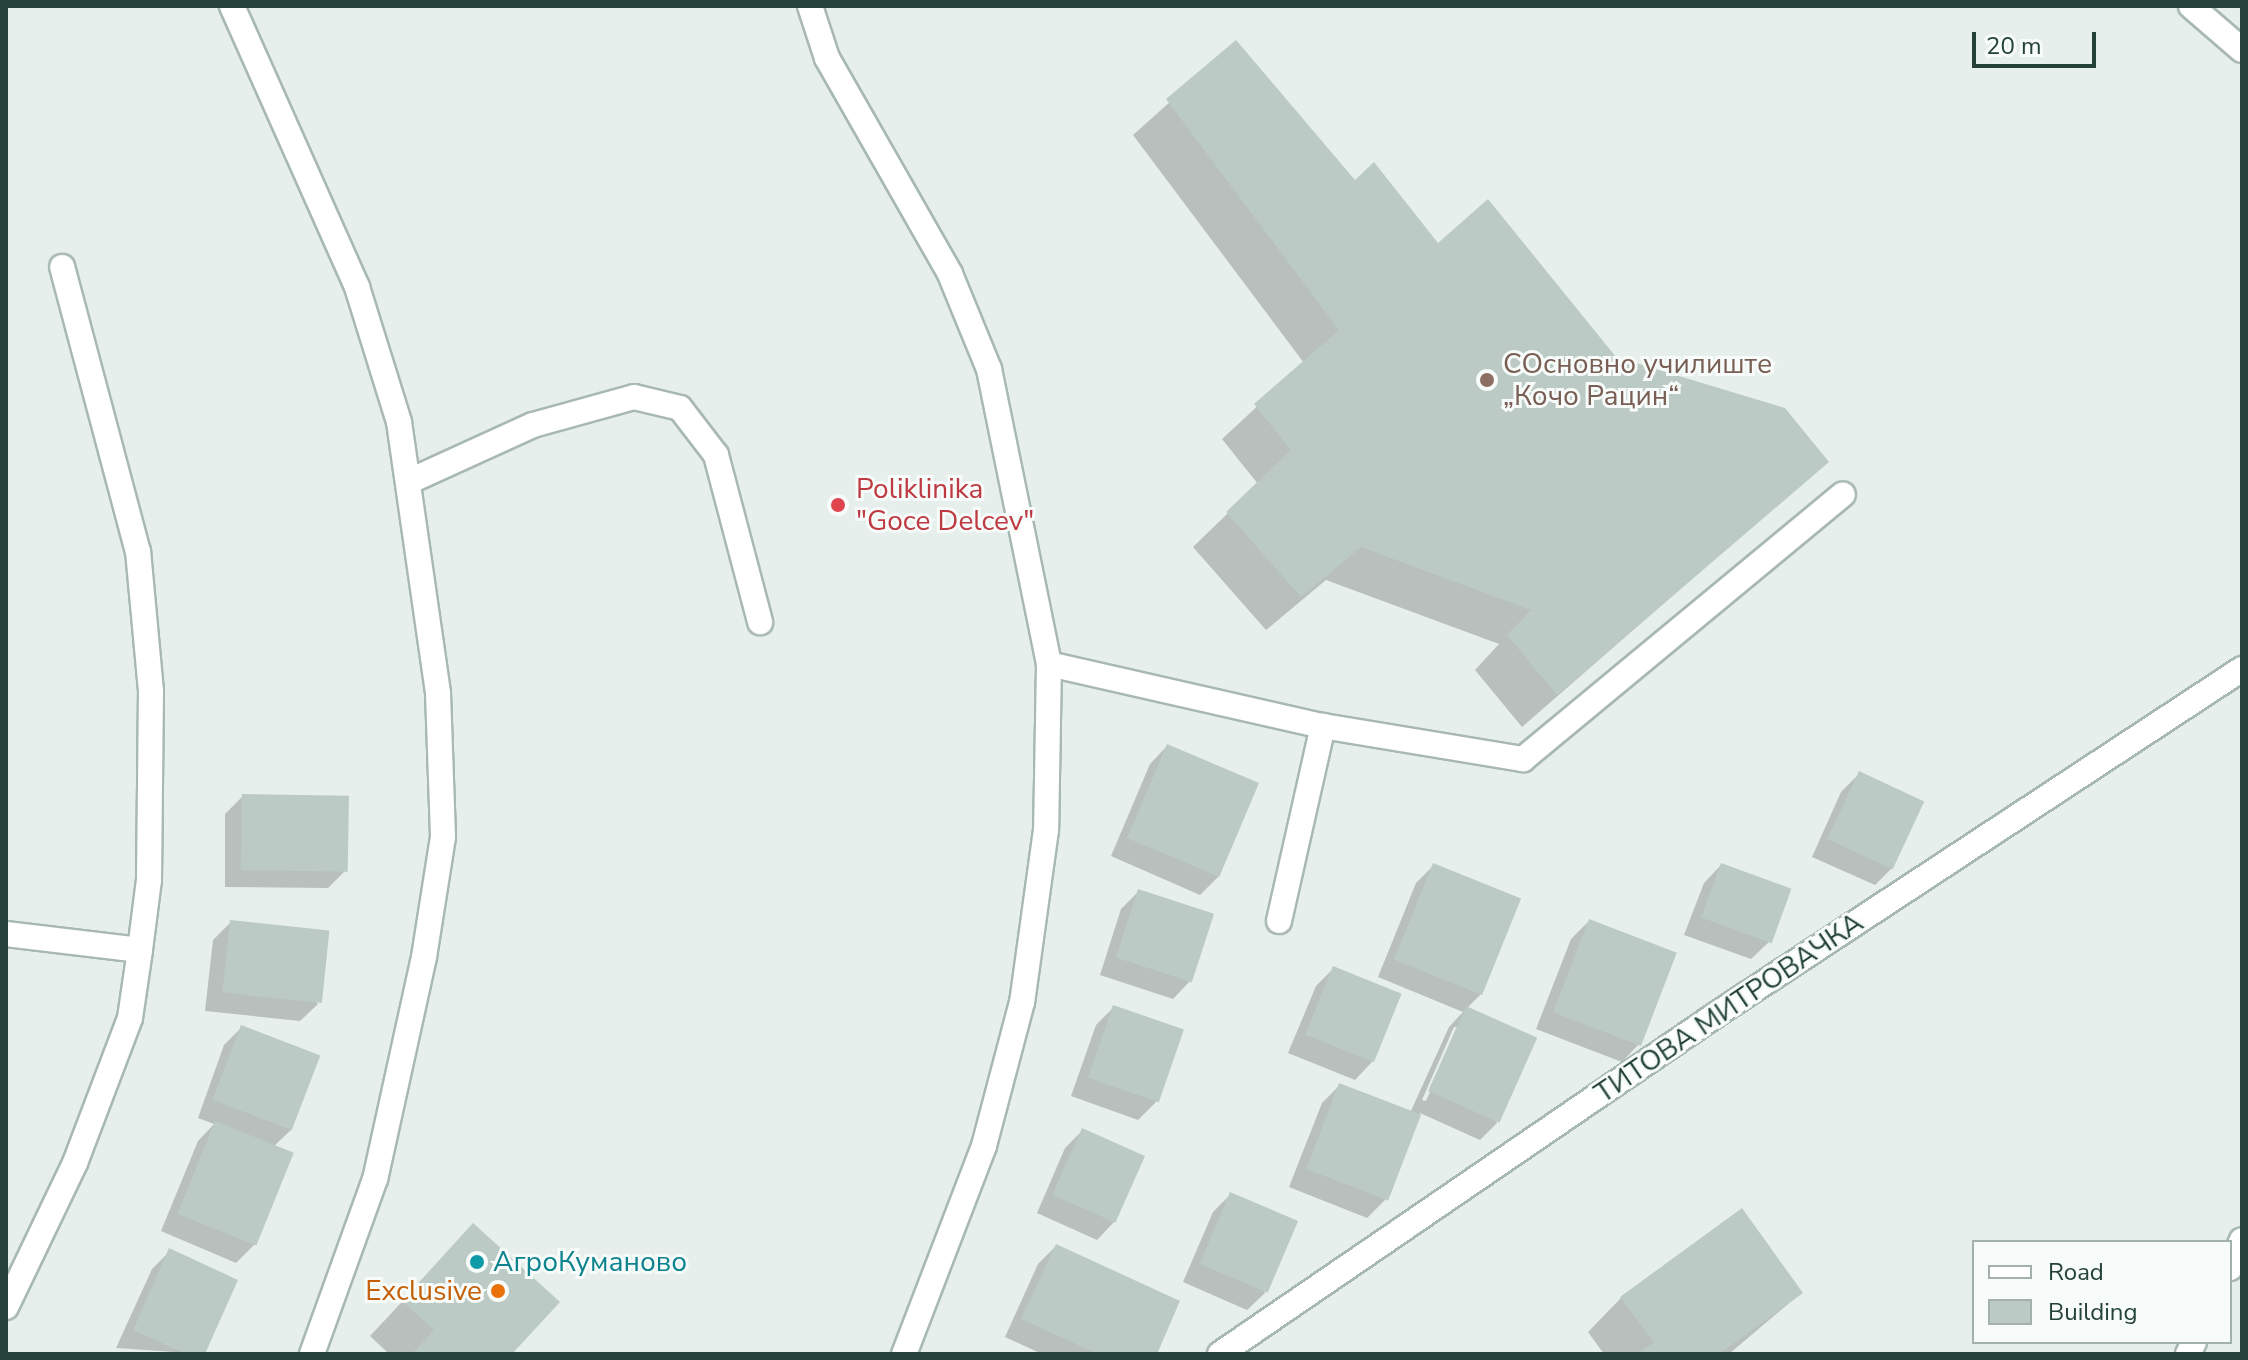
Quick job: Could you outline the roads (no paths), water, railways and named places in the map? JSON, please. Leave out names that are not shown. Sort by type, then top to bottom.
[{"type":"street","points":[[232,6],[357,287],[410,481],[434,639],[443,837],[385,1137],[312,1354]]},
{"type":"street","points":[[810,6],[827,58],[950,274],[989,369],[1049,664],[1046,830],[1022,1002],[984,1146],[904,1354]]},
{"type":"street","points":[[2191,6],[2242,50]]},
{"type":"street","points":[[6,1307],[75,1163],[130,1018],[140,950],[151,722],[138,552],[62,267]]},
{"type":"street","points":[[410,481],[533,425],[634,397],[680,408],[716,455],[760,622]]},
{"type":"street","points":[[1049,664],[1323,726],[1523,759],[1843,494]]},
{"type":"street","name":"ТИТОВА МИТРОВАЧКА","points":[[1220,1354],[1720,1012],[2242,669]]},
{"type":"street","points":[[1279,921],[1323,726]]},
{"type":"street","points":[[6,934],[140,950]]},
{"type":"street","points":[[2232,1263],[2242,1240]]},
{"type":"place","name":"СОсновно училиште „Кочо Рацин“","points":[[1487,380]]},
{"type":"place","name":"Poliklinika \"Goce Delcev\"","points":[[838,505]]},
{"type":"place","name":"АгроКуманово","points":[[477,1262]]},
{"type":"place","name":"Exclusive","points":[[498,1291]]}]
